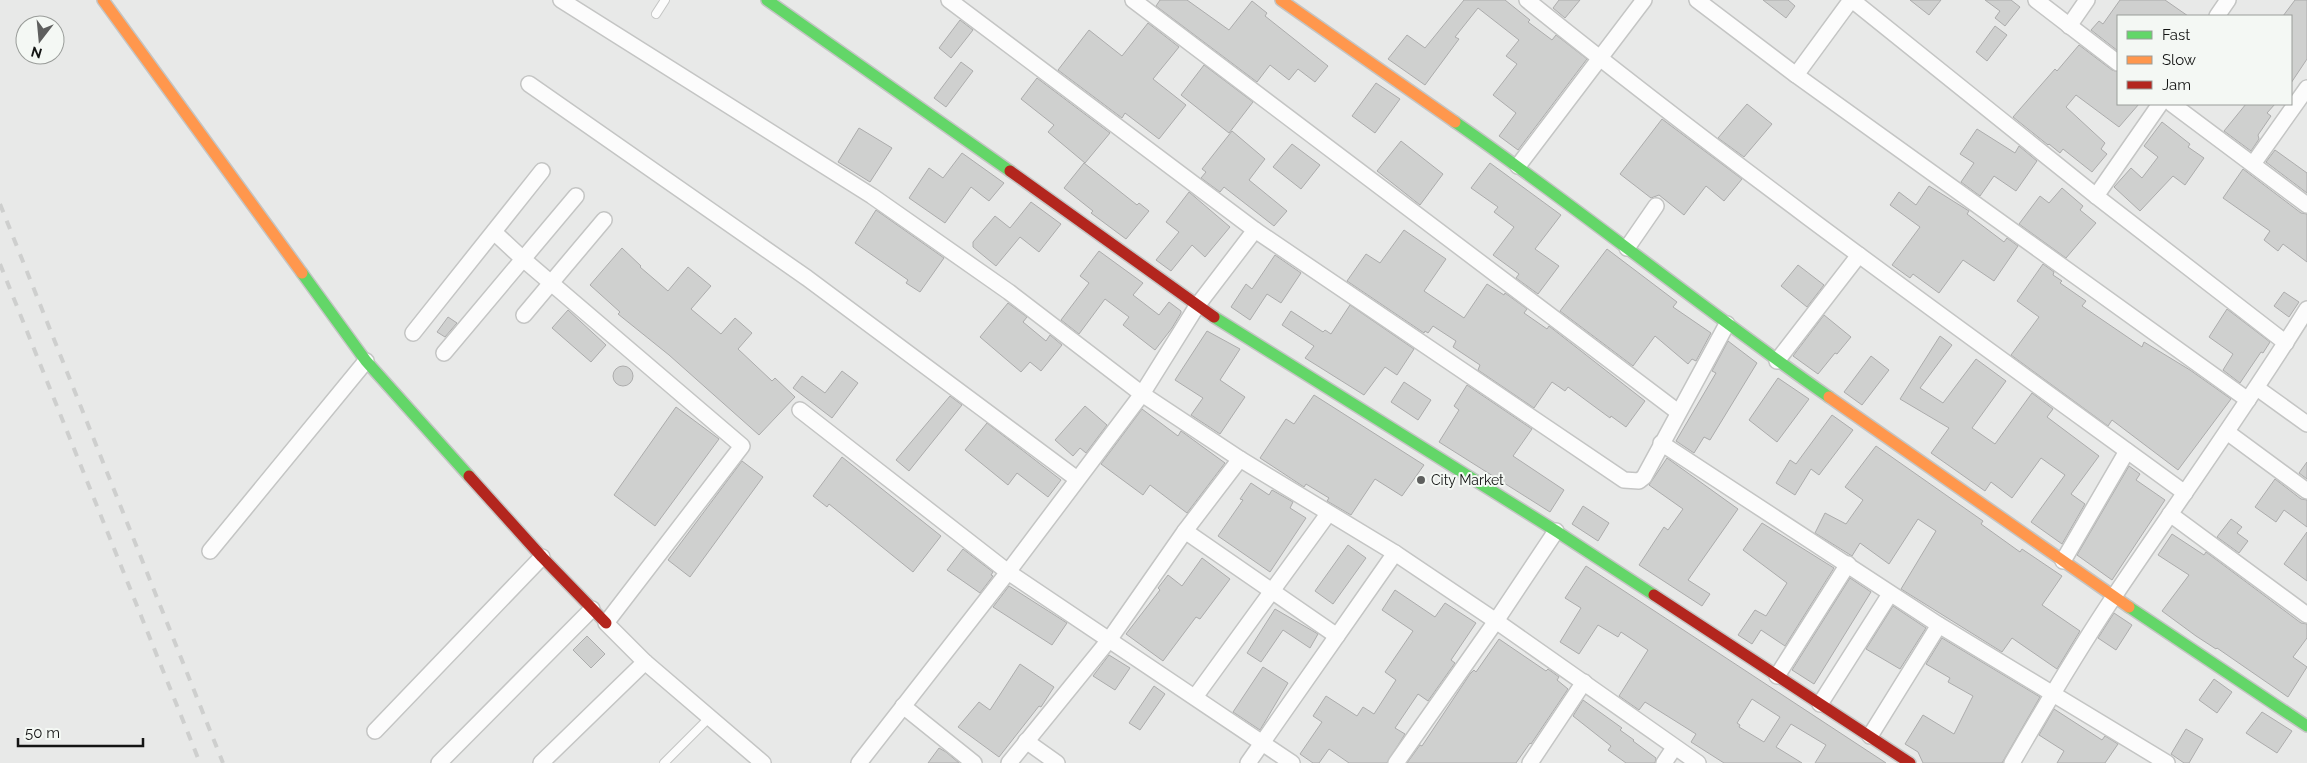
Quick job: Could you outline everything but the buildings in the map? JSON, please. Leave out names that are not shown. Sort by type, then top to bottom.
[{"type":"street","points":[[103,0],[366,361],[542,557],[606,624],[645,662],[763,763]]},
{"type":"street","points":[[561,0],[872,196],[1009,292],[1142,394],[1240,459],[1395,553],[1496,621],[1674,748],[1698,763]]},
{"type":"street","points":[[768,0],[896,89],[1197,306],[1556,531],[1910,763]]},
{"type":"street","points":[[949,0],[1255,230],[1624,480],[1639,481],[1644,477],[1727,324]]},
{"type":"street","points":[[1134,0],[1678,412]]},
{"type":"street","points":[[1281,0],[1518,166],[1777,360],[2114,597],[2307,726]]},
{"type":"street","points":[[1527,0],[1600,59],[1859,255],[2185,494]]},
{"type":"street","points":[[1518,166],[1644,0]]},
{"type":"street","points":[[1697,0],[1796,75],[2252,394],[2307,424]]},
{"type":"street","points":[[1796,75],[1851,0],[2096,196],[2286,343]]},
{"type":"street","points":[[2036,0],[2117,62]]},
{"type":"street","points":[[2069,26],[2087,0]]},
{"type":"street","points":[[2218,15],[2228,0]]},
{"type":"street","points":[[529,84],[807,278],[1078,479]]},
{"type":"street","points":[[2253,164],[2307,88]]},
{"type":"street","points":[[2096,196],[2159,105]]},
{"type":"street","points":[[2173,105],[2307,205]]},
{"type":"street","points":[[413,333],[542,171]]},
{"type":"street","points":[[444,353],[576,196]]},
{"type":"street","points":[[1627,248],[1656,206]]},
{"type":"street","points":[[524,315],[604,220]]},
{"type":"street","points":[[859,763],[1008,572],[1142,394],[1197,306],[1255,230]]},
{"type":"street","points":[[494,232],[523,260],[742,446],[606,624]]},
{"type":"street","points":[[1777,360],[1859,255]]},
{"type":"street","points":[[2012,763],[2052,693],[2114,597],[2286,343],[2301,332],[2307,309]]},
{"type":"street","points":[[210,551],[366,361]]},
{"type":"street","points":[[800,410],[1008,572],[1292,763]]},
{"type":"street","points":[[2227,432],[2307,490]]},
{"type":"street","points":[[1661,443],[1939,625],[2167,763]]},
{"type":"street","points":[[2063,561],[2126,451]]},
{"type":"street","points":[[1009,763],[1109,640],[1185,531],[1240,459]]},
{"type":"street","points":[[1195,697],[1328,514]]},
{"type":"street","points":[[2170,514],[2307,615]]},
{"type":"street","points":[[1185,531],[1337,636]]},
{"type":"street","points":[[1396,763],[1496,621],[1556,531]]},
{"type":"street","points":[[1248,763],[1395,553]]},
{"type":"street","points":[[376,731],[542,557]]},
{"type":"street","points":[[1777,676],[1848,564]]},
{"type":"street","points":[[1820,704],[1890,594]]},
{"type":"street","points":[[439,763],[592,609]]},
{"type":"street","points":[[1870,736],[1939,625]]},
{"type":"street","points":[[540,763],[645,662]]},
{"type":"street","points":[[1530,763],[1584,682]]},
{"type":"street","points":[[903,706],[974,763]]},
{"type":"street","points":[[1026,741],[1057,763]]},
{"type":"street","points":[[1664,763],[1674,748]]},
{"type":"lane","points":[[656,14],[665,0]]},
{"type":"lane","points":[[664,763],[710,717]]},
{"type":"railway","points":[[0,204],[223,763]]},
{"type":"railway","points":[[0,264],[200,763]]},
{"type":"traffic: fast","points":[[767,0],[1010,171]]},
{"type":"traffic: fast","points":[[1455,122],[1829,397]]},
{"type":"traffic: fast","points":[[302,273],[366,361],[469,476]]},
{"type":"traffic: fast","points":[[1214,317],[1556,531],[1654,595]]},
{"type":"traffic: fast","points":[[2129,607],[2307,726]]},
{"type":"traffic: slow","points":[[103,0],[302,273]]},
{"type":"traffic: slow","points":[[1281,0],[1455,122]]},
{"type":"traffic: slow","points":[[1829,397],[2129,607]]},
{"type":"traffic: jam","points":[[1010,171],[1214,317]]},
{"type":"traffic: jam","points":[[469,476],[542,557],[606,623]]},
{"type":"traffic: jam","points":[[1654,595],[1910,763]]},
{"type":"place","name":"City Market","points":[[1421,480]]}]
